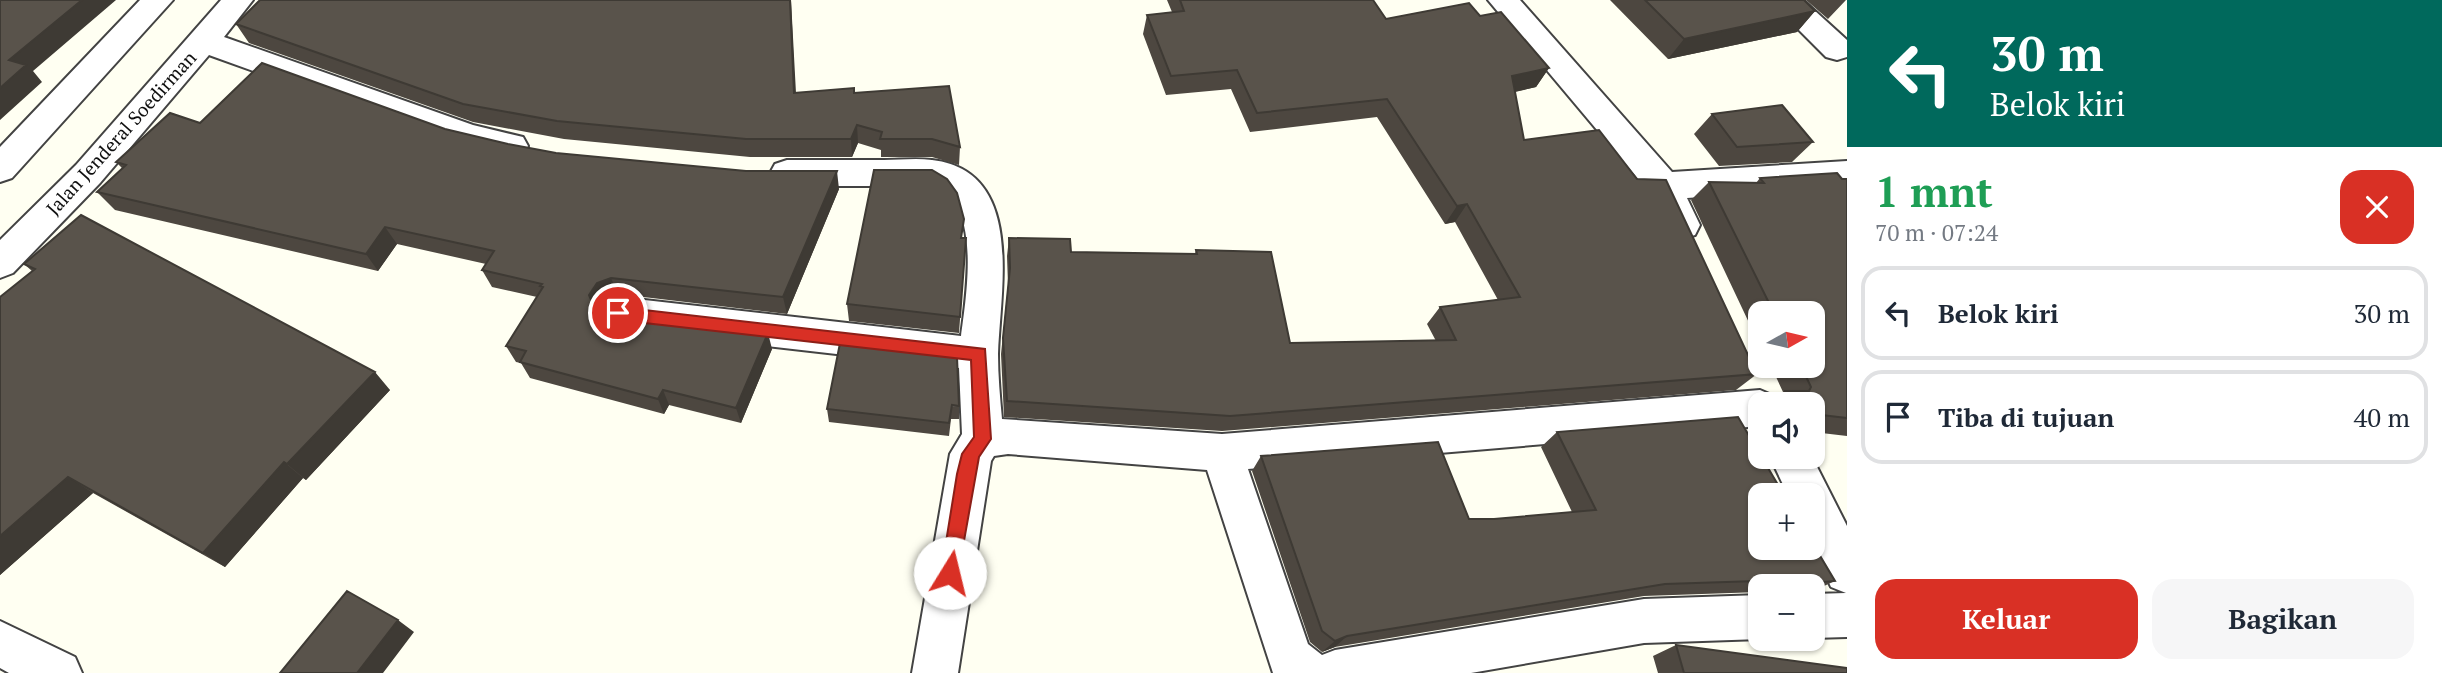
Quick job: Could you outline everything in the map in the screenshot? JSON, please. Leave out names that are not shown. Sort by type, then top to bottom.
[{"type":"street","points":[[0,169],[158,0]]},
{"type":"street","name":"Jalan Jenderal Soedirman","points":[[0,263],[89,174],[238,0]]},
{"type":"street","points":[[1503,0],[1664,186],[1698,259]]},
{"type":"street","points":[[1784,0],[1837,49]]},
{"type":"street","points":[[202,41],[468,136],[540,151]]},
{"type":"street","points":[[750,173],[932,173],[961,183],[969,192],[986,239],[989,268],[979,354],[983,439],[971,454],[966,474],[934,673]]},
{"type":"street","points":[[1664,186],[1847,174]]},
{"type":"street","points":[[618,313],[979,354]]},
{"type":"street","points":[[983,439],[1008,436],[1222,453],[1748,398]]},
{"type":"street","points":[[1222,453],[1290,658],[1301,671],[1308,673]]},
{"type":"street","points":[[1825,527],[1847,572]]},
{"type":"street","points":[[1825,616],[1847,615]]},
{"type":"street","points":[[1335,673],[1644,621],[1748,617]]},
{"type":"street","points":[[0,644],[59,673]]},
{"type":"building","points":[[0,0],[82,0],[9,60],[26,65],[0,88]]},
{"type":"building","points":[[260,0],[790,0],[794,93],[854,88],[854,93],[949,86],[960,147],[932,139],[880,139],[882,132],[857,125],[851,139],[746,139],[557,121],[463,104],[236,24]]},
{"type":"building","points":[[1180,0],[1373,0],[1386,19],[1469,3],[1480,16],[1501,12],[1549,68],[1512,76],[1524,140],[1599,130],[1637,179],[1666,180],[1748,355],[1748,375],[1230,416],[1007,401],[1003,338],[1010,268],[1009,238],[1070,239],[1071,252],[1271,252],[1290,343],[1456,340],[1440,307],[1520,297],[1467,204],[1457,206],[1387,99],[1257,113],[1237,70],[1171,76],[1147,15],[1184,11]]},
{"type":"building","points":[[1645,0],[1804,0],[1815,11],[1684,39]]},
{"type":"building","points":[[262,63],[445,129],[508,144],[556,153],[746,171],[837,171],[783,297],[611,278],[597,283],[589,295],[595,309],[610,315],[768,333],[736,408],[663,390],[658,399],[520,362],[526,351],[506,346],[543,287],[540,286],[542,284],[482,270],[494,251],[385,227],[366,254],[97,192],[126,165],[116,162],[170,113],[200,123]]},
{"type":"building","points":[[1782,105],[1813,142],[1737,147],[1712,114]]},
{"type":"building","points":[[874,170],[932,170],[947,179],[957,193],[964,219],[961,238],[966,238],[960,317],[847,304]]},
{"type":"building","points":[[1837,173],[1842,179],[1847,179],[1847,418],[1825,415],[1825,392],[1785,392],[1809,391],[1811,387],[1807,378],[1825,378],[1825,301],[1768,301],[1709,182],[1764,183],[1760,178]]},
{"type":"building","points":[[81,215],[375,372],[287,464],[284,462],[203,553],[68,477],[0,536],[0,297],[35,269],[24,264]]},
{"type":"building","points":[[840,343],[957,357],[959,406],[952,405],[949,423],[827,409]]},
{"type":"building","points":[[1738,417],[1748,434],[1748,469],[1769,469],[1777,483],[1748,483],[1748,560],[1823,560],[1835,581],[1825,582],[1825,574],[1748,574],[1748,581],[1665,584],[1347,636],[1335,641],[1322,631],[1261,456],[1438,442],[1469,519],[1596,510],[1557,432]]},
{"type":"building","points":[[347,591],[398,620],[357,673],[280,673]]},
{"type":"building","points":[[1676,645],[1847,668],[1847,673],[1684,673]]},
{"type":"route","points":[[618,313],[979,354],[983,439],[971,454],[966,474],[950,573]]}]
